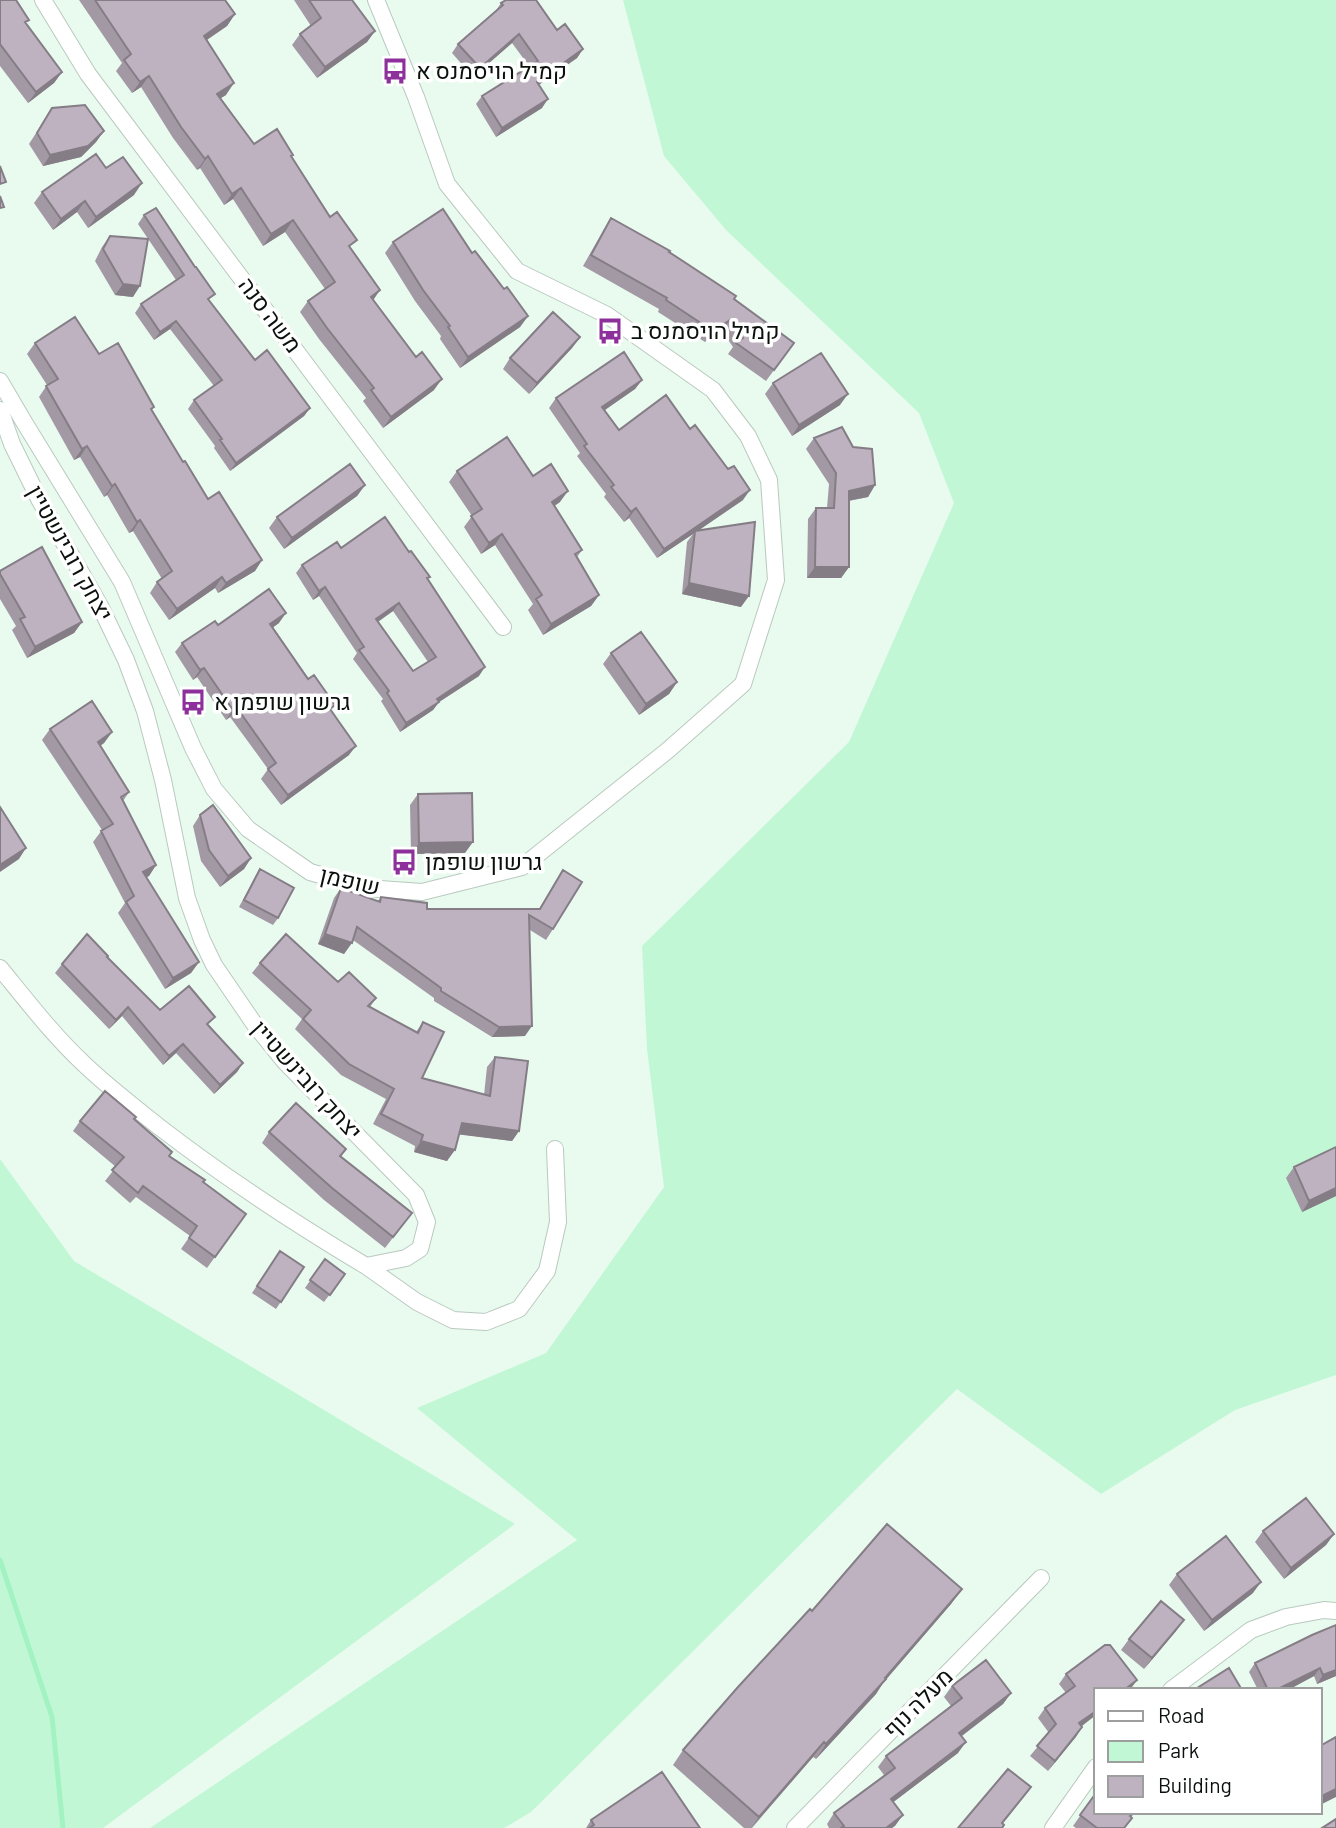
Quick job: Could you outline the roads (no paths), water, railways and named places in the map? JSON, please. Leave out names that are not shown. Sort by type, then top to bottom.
[{"type":"street","name":"משה סנה","points":[[43,0],[88,74],[502,627]]},
{"type":"street","name":"שופמן","points":[[0,381],[122,582],[193,748],[214,789],[248,829],[310,872],[366,888],[422,892],[522,867],[667,751],[743,684],[776,580],[769,480],[748,436],[713,390],[607,315],[517,271],[447,184],[416,97],[376,0]]},
{"type":"street","name":"יצחק רובינשטיין","points":[[0,410],[12,444],[39,499],[100,606],[126,660],[145,711],[163,780],[187,898],[214,965],[255,1025],[285,1062],[416,1195],[427,1222],[419,1249],[406,1258],[366,1266]]},
{"type":"street","points":[[12,444],[16,431],[24,422]]},
{"type":"street","points":[[0,968],[33,1009],[83,1063],[196,1155],[303,1228],[366,1266],[417,1303],[453,1320],[486,1322],[519,1309],[547,1271],[558,1222],[555,1149]]},
{"type":"street","name":"מעלה נוף","points":[[795,1828],[1041,1578]]},
{"type":"street","points":[[1174,1688],[1251,1630],[1286,1617],[1324,1610],[1336,1611]]},
{"type":"street","points":[[1053,1828],[1094,1770]]},
{"type":"waterway","points":[[0,1560],[52,1717],[63,1828]]},
{"type":"place","name":"קמיל הויסמנס א","points":[[395,71]]},
{"type":"place","name":"קמיל הויסמנס ב","points":[[610,331]]},
{"type":"place","name":"גרשון שופמן א","points":[[193,702]]},
{"type":"place","name":"גרשון שופמן","points":[[404,862]]}]
